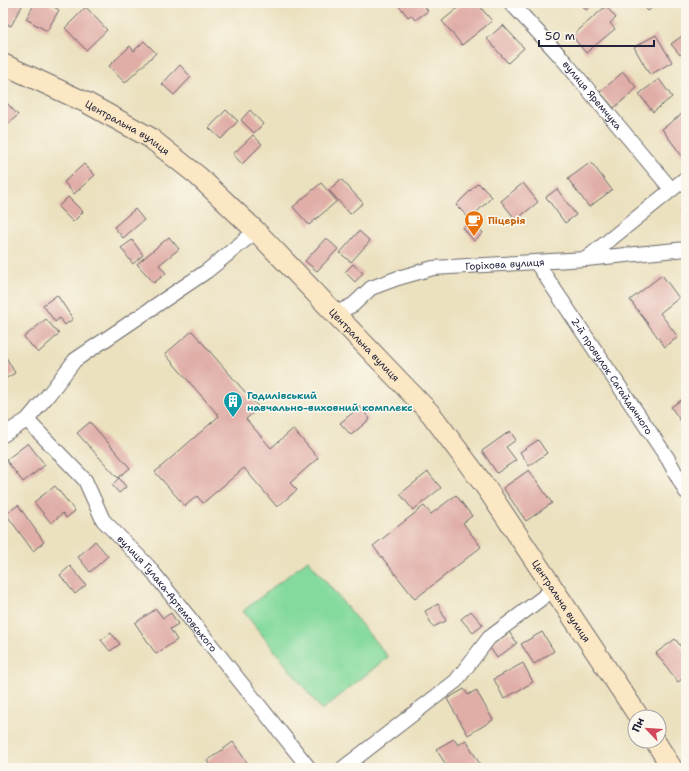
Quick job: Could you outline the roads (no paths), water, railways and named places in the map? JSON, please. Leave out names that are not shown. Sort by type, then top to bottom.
[{"type":"main road","name":"Центральна вулиця","points":[[3,64],[87,103],[149,137],[198,176],[256,231],[431,414],[487,489],[634,709]]},
{"type":"main road","points":[[659,749],[672,768]]},
{"type":"street","name":"вулиця Яремчука","points":[[511,3],[561,57],[671,189]]},
{"type":"street","points":[[586,259],[686,178]]},
{"type":"street","points":[[3,435],[27,420],[75,360],[207,271],[256,231]]},
{"type":"street","name":"Горіхова вулиця","points":[[334,314],[353,305],[371,288],[398,278],[433,268],[586,259],[686,248]]},
{"type":"street","name":"2-й провулок Сагайдачного","points":[[536,262],[668,459],[686,492]]},
{"type":"street","name":"вулиця Гулака-Артемовського","points":[[27,420],[85,480],[103,520],[148,566],[309,768]]},
{"type":"street","points":[[343,768],[456,681],[489,638],[554,589]]},
{"type":"place","name":"Піцерія","points":[[474,237]]},
{"type":"place","name":"Годилівський навчально-виховний комплекс","points":[[233,418]]}]
